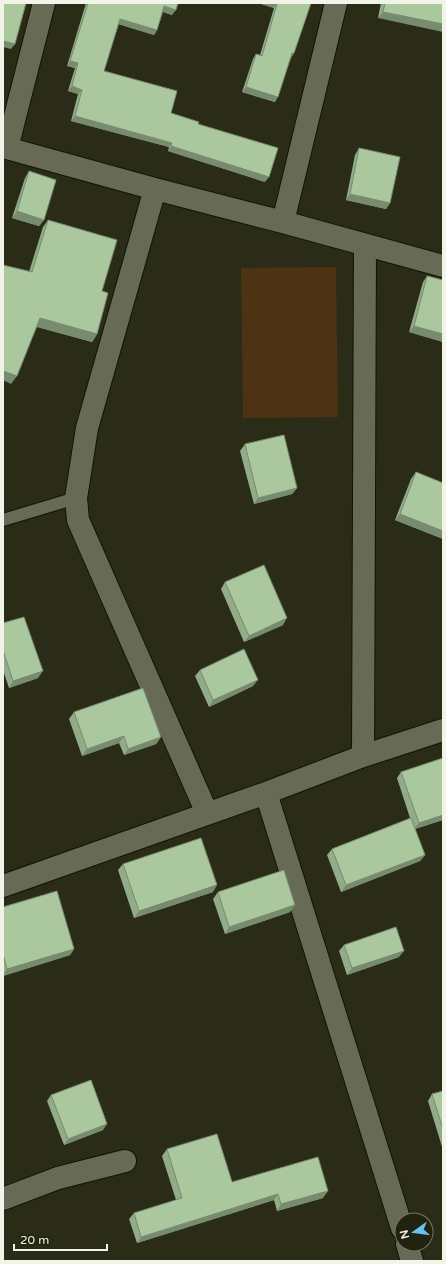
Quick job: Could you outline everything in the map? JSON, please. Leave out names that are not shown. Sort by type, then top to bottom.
[{"type":"street","points":[[44,3],[5,148],[155,190],[283,222],[365,246],[443,266]]},
{"type":"street","points":[[283,222],[336,3]]},
{"type":"street","points":[[155,190],[88,428],[76,498],[78,520],[207,813]]},
{"type":"street","points":[[362,756],[365,246]]},
{"type":"street","points":[[3,886],[266,793],[362,756],[443,730]]},
{"type":"street","points":[[266,793],[397,1212]]},
{"type":"street","points":[[3,1199],[58,1178],[125,1161]]},
{"type":"lane","points":[[3,520],[76,498]]},
{"type":"shaded area","points":[[336,267],[338,417],[243,418],[241,268]]},
{"type":"building","points":[[3,3],[26,3],[15,44],[3,41]]},
{"type":"building","points":[[88,3],[178,3],[176,10],[164,6],[157,30],[120,19],[104,71],[177,91],[171,113],[199,122],[198,124],[278,148],[269,177],[171,146],[172,143],[75,116],[82,90],[72,86],[78,63],[70,61]]},
{"type":"building","points":[[276,3],[311,3],[294,53],[292,53],[278,97],[246,87],[256,54],[262,56],[277,4]]},
{"type":"building","points":[[385,3],[443,3],[443,24],[383,12]]},
{"type":"building","points":[[359,148],[400,157],[390,203],[350,194]]},
{"type":"building","points":[[29,171],[56,180],[44,220],[17,211]]},
{"type":"building","points":[[48,220],[117,240],[102,291],[108,293],[97,334],[40,318],[17,376],[3,371],[3,265],[32,272]]},
{"type":"building","points":[[427,276],[443,280],[443,334],[414,326]]},
{"type":"building","points":[[284,435],[297,488],[258,498],[245,444]]},
{"type":"building","points":[[416,472],[443,483],[443,531],[400,514]]},
{"type":"building","points":[[264,565],[287,618],[249,636],[225,582]]},
{"type":"building","points":[[24,617],[43,671],[13,681],[3,650],[3,623]]},
{"type":"building","points":[[244,649],[258,680],[213,700],[200,670]]},
{"type":"building","points":[[143,688],[161,737],[128,749],[124,736],[87,749],[74,712]]},
{"type":"building","points":[[443,758],[443,815],[419,823],[401,772]]},
{"type":"building","points":[[411,818],[425,855],[346,885],[332,849]]},
{"type":"building","points":[[201,838],[217,885],[139,911],[123,864]]},
{"type":"building","points":[[284,870],[295,905],[229,927],[218,892]]},
{"type":"building","points":[[57,891],[74,949],[7,969],[3,954],[3,907]]},
{"type":"building","points":[[396,927],[404,951],[352,968],[344,945]]},
{"type":"building","points":[[91,1080],[107,1124],[68,1139],[51,1095]]},
{"type":"building","points":[[443,1091],[443,1129],[432,1094]]},
{"type":"building","points":[[217,1134],[232,1182],[318,1157],[328,1191],[281,1204],[278,1194],[141,1237],[134,1213],[182,1198],[167,1149]]}]
